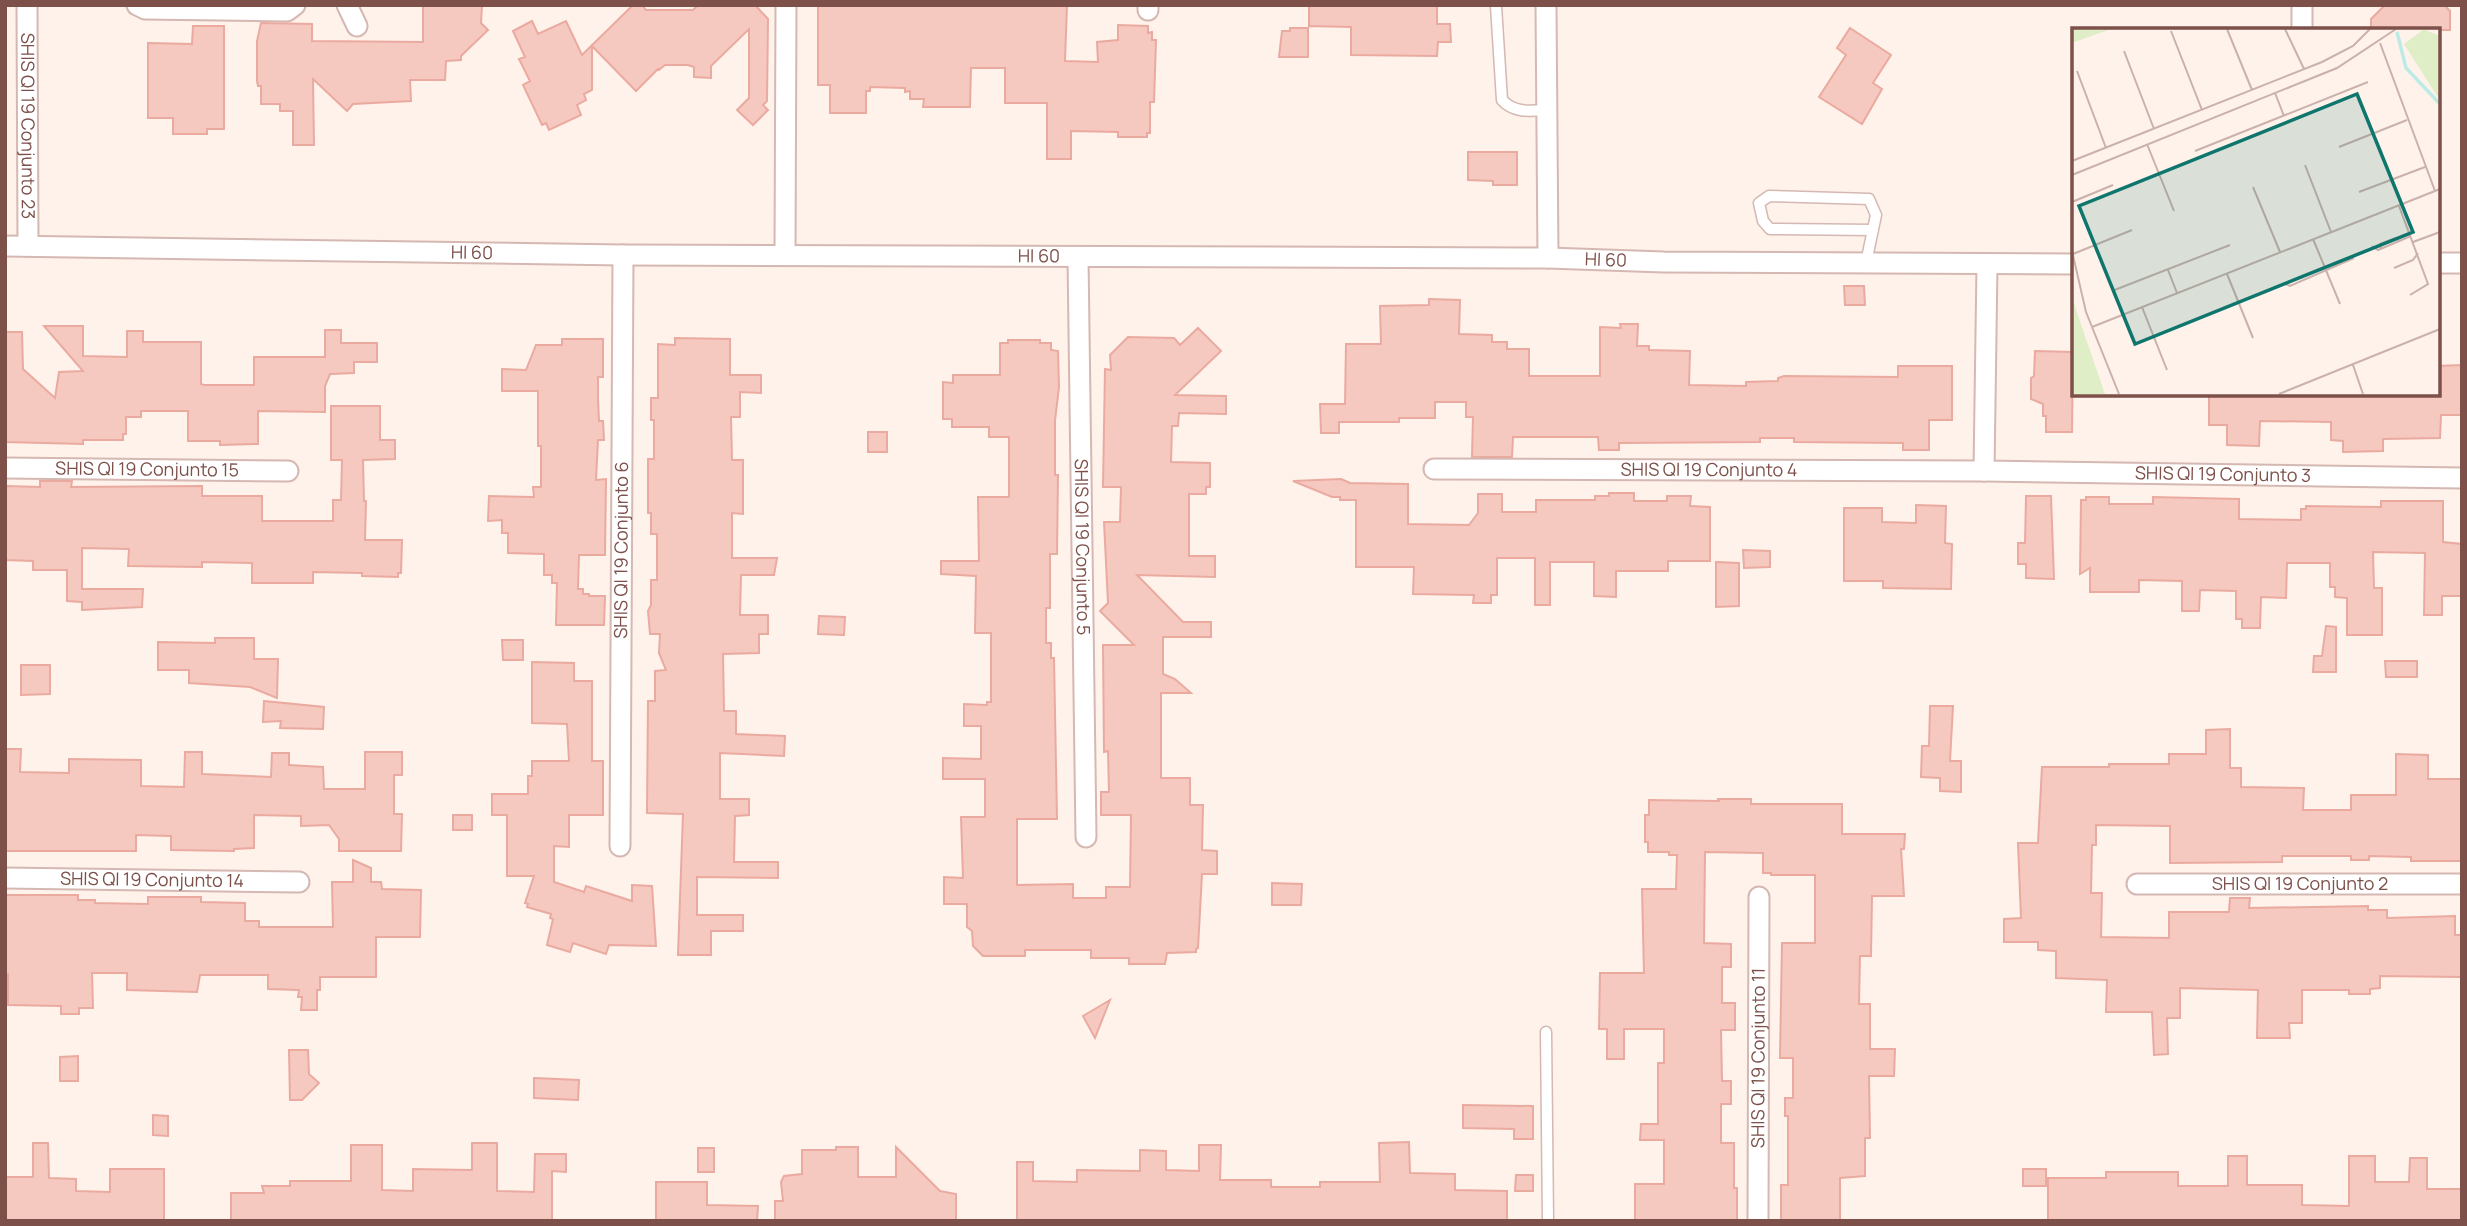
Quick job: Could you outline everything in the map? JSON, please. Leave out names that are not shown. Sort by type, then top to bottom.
[{"type":"street","name":"SHIS QI 19 Conjunto 23","points":[[27,5],[28,246]]},
{"type":"street","points":[[137,5],[145,9],[228,8],[287,11],[295,5]]},
{"type":"street","points":[[347,5],[357,26]]},
{"type":"street","points":[[785,254],[786,5]]},
{"type":"street","points":[[1546,5],[1548,258]]},
{"type":"street","points":[[2302,5],[2302,28]]},
{"type":"street","name":"HI 60","points":[[5,246],[623,255],[1548,258],[1664,262],[2072,264]]},
{"type":"street","name":"SHIS QI 19 Conjunto 6","points":[[620,846],[623,255]]},
{"type":"street","name":"SHIS QI 19 Conjunto 5","points":[[1078,258],[1086,837]]},
{"type":"street","points":[[2439,263],[2462,263]]},
{"type":"street","points":[[1984,471],[1987,265]]},
{"type":"street","name":"SHIS QI 19 Conjunto 15","points":[[5,468],[288,471]]},
{"type":"street","name":"SHIS QI 19 Conjunto 4","points":[[1434,469],[1984,471]]},
{"type":"street","name":"SHIS QI 19 Conjunto 3","points":[[1984,471],[2462,478]]},
{"type":"street","name":"SHIS QI 19 Conjunto 14","points":[[5,877],[299,882]]},
{"type":"street","name":"SHIS QI 19 Conjunto 2","points":[[2137,884],[2462,884]]},
{"type":"street","name":"SHIS QI 19 Conjunto 11","points":[[1758,1221],[1759,897]]},
{"type":"lane","points":[[1496,6],[1502,100],[1510,109],[1547,110]]},
{"type":"lane","points":[[1866,263],[1873,230],[1876,215],[1869,199],[1769,196],[1759,203],[1763,221],[1770,229],[1873,230]]},
{"type":"lane","points":[[1546,1032],[1548,1221]]},
{"type":"building","points":[[423,5],[482,5],[481,23],[488,30],[461,56],[461,60],[446,61],[445,80],[410,80],[411,101],[353,104],[347,111],[313,79],[314,145],[293,145],[293,111],[280,111],[280,104],[261,104],[261,86],[258,86],[257,81],[257,41],[261,23],[312,24],[312,41],[423,42]]},
{"type":"building","points":[[633,5],[642,5],[646,10],[693,10],[698,5],[755,5],[768,19],[767,101],[763,105],[768,110],[753,125],[737,110],[749,98],[749,29],[711,66],[711,78],[694,77],[694,67],[688,65],[665,65],[636,91],[592,46],[592,90],[584,94],[586,100],[577,105],[581,115],[549,130],[546,123],[542,125],[523,85],[530,81],[519,59],[525,57],[513,31],[532,21],[538,34],[566,21],[582,55]]},
{"type":"building","points":[[818,5],[1067,5],[1065,61],[1098,62],[1097,42],[1118,40],[1118,25],[1148,26],[1148,33],[1152,32],[1152,40],[1156,40],[1150,133],[1147,133],[1147,137],[1118,137],[1118,132],[1071,131],[1071,159],[1047,159],[1047,103],[1005,103],[1005,68],[971,68],[970,107],[923,107],[924,99],[910,99],[910,91],[905,92],[905,88],[870,87],[870,91],[866,91],[866,113],[830,113],[830,85],[818,85]]},
{"type":"building","points":[[1309,5],[1437,5],[1437,24],[1450,24],[1451,42],[1438,42],[1437,56],[1351,55],[1351,27],[1309,26]]},
{"type":"building","points":[[2385,5],[2444,5],[2450,11],[2450,30],[2371,28],[2371,19]]},
{"type":"building","points":[[193,26],[224,26],[224,129],[207,129],[207,134],[173,134],[173,118],[148,118],[148,43],[192,44]]},
{"type":"building","points":[[1290,28],[1308,28],[1308,57],[1279,57],[1282,31],[1290,31]]},
{"type":"building","points":[[1850,28],[1891,55],[1873,83],[1882,89],[1862,124],[1819,97],[1846,55],[1837,48]]},
{"type":"building","points":[[1468,152],[1517,152],[1517,185],[1493,185],[1493,181],[1468,180]]},
{"type":"building","points":[[1844,286],[1864,286],[1865,305],[1845,305]]},
{"type":"building","points":[[1429,299],[1460,300],[1459,334],[1492,335],[1492,342],[1507,342],[1507,349],[1529,349],[1529,376],[1600,376],[1600,327],[1621,328],[1620,324],[1638,324],[1637,346],[1649,346],[1649,350],[1690,351],[1689,385],[1746,386],[1746,382],[1778,381],[1778,378],[1784,376],[1898,377],[1898,366],[1952,366],[1952,420],[1929,420],[1929,450],[1903,450],[1903,443],[1794,442],[1794,438],[1760,438],[1760,442],[1619,443],[1619,450],[1599,450],[1598,437],[1513,437],[1512,457],[1472,457],[1473,417],[1466,417],[1466,402],[1435,402],[1435,418],[1399,418],[1399,422],[1339,422],[1339,433],[1321,433],[1320,404],[1345,404],[1346,344],[1381,344],[1380,306],[1429,305]]},
{"type":"building","points":[[44,326],[83,326],[83,356],[127,357],[127,331],[143,331],[143,342],[201,342],[201,384],[204,385],[254,385],[254,357],[325,357],[325,330],[341,330],[341,343],[377,343],[377,362],[354,362],[354,373],[330,374],[325,386],[325,412],[258,411],[258,444],[220,445],[220,441],[188,441],[188,411],[141,411],[141,417],[126,417],[126,434],[123,434],[123,440],[83,440],[83,444],[5,442],[5,332],[22,332],[23,369],[55,398],[59,372],[83,371]]},
{"type":"building","points":[[1198,328],[1221,351],[1175,395],[1226,396],[1226,414],[1179,413],[1178,426],[1172,426],[1171,462],[1210,463],[1210,487],[1206,487],[1206,494],[1189,494],[1189,556],[1215,556],[1215,577],[1137,575],[1183,622],[1211,622],[1211,637],[1163,637],[1163,674],[1175,679],[1191,693],[1161,693],[1161,778],[1190,778],[1190,805],[1203,805],[1202,850],[1217,851],[1217,874],[1202,874],[1198,948],[1196,952],[1167,953],[1165,964],[1129,964],[1129,958],[1091,958],[1091,950],[1025,950],[1025,956],[983,956],[973,946],[972,931],[967,927],[967,904],[944,904],[944,877],[963,878],[961,817],[985,817],[985,779],[943,779],[943,758],[981,759],[981,726],[964,726],[964,704],[987,705],[987,702],[991,702],[991,633],[975,633],[976,576],[941,574],[941,561],[979,561],[978,497],[1009,497],[1009,437],[989,437],[989,427],[952,427],[952,419],[943,419],[943,382],[953,383],[953,375],[1000,375],[1000,343],[1008,343],[1008,340],[1040,340],[1040,343],[1051,343],[1051,350],[1058,351],[1059,387],[1055,421],[1055,475],[1058,475],[1057,554],[1050,554],[1050,608],[1046,608],[1046,643],[1051,643],[1051,658],[1054,658],[1057,819],[1017,819],[1017,885],[1073,884],[1073,898],[1106,898],[1106,887],[1130,887],[1131,815],[1101,815],[1101,792],[1109,792],[1108,751],[1104,752],[1103,645],[1134,645],[1100,611],[1108,603],[1104,522],[1120,522],[1121,487],[1103,487],[1105,369],[1111,370],[1110,355],[1128,337],[1174,338],[1180,345]]},
{"type":"building","points":[[675,338],[730,339],[730,375],[761,375],[761,393],[740,392],[740,417],[731,417],[732,460],[743,460],[743,514],[732,513],[732,558],[777,558],[774,575],[741,575],[740,615],[768,615],[768,634],[759,634],[759,653],[723,654],[724,711],[736,711],[736,734],[785,736],[784,756],[720,753],[720,799],[749,799],[749,815],[735,816],[734,862],[778,862],[778,878],[697,877],[697,915],[743,915],[743,931],[711,931],[711,955],[678,955],[683,814],[647,813],[648,701],[655,701],[655,671],[666,670],[659,653],[660,634],[650,634],[648,611],[651,605],[651,580],[657,580],[657,534],[651,534],[651,513],[648,513],[648,459],[654,459],[651,398],[658,398],[658,344],[675,345]]},
{"type":"building","points":[[562,339],[603,339],[603,377],[598,377],[598,398],[599,421],[603,421],[604,440],[598,440],[596,480],[606,479],[605,555],[579,555],[578,589],[583,589],[583,594],[589,596],[605,596],[604,625],[556,625],[557,583],[552,583],[552,575],[544,575],[544,554],[508,553],[508,533],[502,533],[502,520],[488,521],[489,496],[534,497],[533,487],[541,487],[538,391],[502,391],[502,369],[526,370],[536,345],[562,345]]},
{"type":"building","points":[[2035,351],[2072,352],[2072,432],[2046,432],[2043,404],[2031,399],[2031,378],[2034,376]]},
{"type":"building","points":[[2462,365],[2462,415],[2441,415],[2440,438],[2383,439],[2383,451],[2343,452],[2343,441],[2331,440],[2331,422],[2260,421],[2259,446],[2227,445],[2227,425],[2209,425],[2209,396],[2439,396],[2439,366]]},
{"type":"building","points":[[331,406],[380,406],[380,440],[395,440],[395,459],[363,460],[365,540],[402,540],[401,573],[398,573],[398,577],[313,572],[313,583],[252,583],[252,563],[202,562],[202,567],[128,566],[129,549],[82,548],[82,589],[143,589],[142,607],[82,610],[82,602],[67,601],[67,570],[33,570],[33,561],[5,560],[6,486],[40,487],[40,481],[72,481],[71,487],[202,486],[202,496],[262,496],[262,521],[333,521],[333,500],[341,500],[342,460],[331,460]]},
{"type":"building","points":[[868,432],[887,432],[887,452],[868,452]]},
{"type":"building","points":[[1341,479],[1350,483],[1408,484],[1408,524],[1469,525],[1478,513],[1478,494],[1502,494],[1502,512],[1536,512],[1536,500],[1595,500],[1595,496],[1609,496],[1609,493],[1634,493],[1634,501],[1667,501],[1667,496],[1691,496],[1690,506],[1710,507],[1710,561],[1668,561],[1668,571],[1616,571],[1616,597],[1594,596],[1594,562],[1550,562],[1550,605],[1535,605],[1535,558],[1497,558],[1497,595],[1491,595],[1491,603],[1473,603],[1474,595],[1413,594],[1414,567],[1356,567],[1356,500],[1340,500],[1340,497],[1332,497],[1293,481]]},
{"type":"building","points":[[2026,496],[2051,496],[2054,579],[2026,578],[2026,564],[2018,564],[2018,543],[2025,543]]},
{"type":"building","points":[[2086,497],[2109,497],[2109,504],[2153,504],[2153,497],[2239,499],[2239,519],[2301,520],[2301,509],[2306,509],[2306,506],[2381,507],[2381,501],[2443,501],[2443,542],[2462,544],[2462,596],[2442,596],[2442,615],[2424,615],[2425,553],[2373,552],[2374,588],[2382,588],[2382,635],[2347,635],[2347,598],[2335,597],[2335,587],[2330,587],[2330,563],[2287,563],[2286,598],[2261,597],[2260,628],[2242,628],[2242,619],[2236,619],[2236,591],[2200,590],[2199,611],[2182,611],[2182,581],[2139,580],[2139,592],[2090,592],[2090,568],[2080,574],[2081,500],[2086,500]]},
{"type":"building","points":[[1916,505],[1946,506],[1945,543],[1952,544],[1951,589],[1883,588],[1883,581],[1844,581],[1844,508],[1882,508],[1882,522],[1916,523]]},
{"type":"building","points":[[1743,550],[1770,551],[1770,567],[1744,568]]},
{"type":"building","points":[[1716,562],[1739,563],[1739,606],[1716,607]]},
{"type":"building","points":[[819,616],[845,617],[844,635],[818,634]]},
{"type":"building","points":[[2326,626],[2336,627],[2336,672],[2313,672],[2314,656],[2322,656]]},
{"type":"building","points":[[215,638],[254,638],[254,659],[278,659],[277,698],[250,687],[189,683],[189,670],[158,670],[158,642],[215,643]]},
{"type":"building","points":[[502,640],[523,640],[523,660],[503,660]]},
{"type":"building","points":[[2385,661],[2417,661],[2417,677],[2386,677]]},
{"type":"building","points":[[532,662],[574,663],[574,681],[592,681],[592,761],[603,761],[603,815],[569,815],[569,847],[554,846],[554,882],[584,892],[586,886],[632,901],[632,885],[652,886],[656,946],[609,945],[606,954],[573,943],[570,952],[547,945],[553,919],[550,918],[551,914],[527,907],[528,904],[525,903],[534,876],[507,876],[507,815],[492,815],[492,794],[528,794],[528,776],[532,776],[532,761],[569,761],[567,724],[532,723]]},
{"type":"building","points":[[21,665],[50,665],[50,694],[21,695]]},
{"type":"building","points":[[264,701],[324,707],[323,729],[280,728],[281,721],[263,722]]},
{"type":"building","points":[[1930,706],[1953,706],[1950,761],[1961,761],[1961,792],[1940,791],[1940,778],[1921,777],[1922,746],[1929,746]]},
{"type":"building","points":[[2230,729],[2230,768],[2241,768],[2241,787],[2304,788],[2303,810],[2351,810],[2351,795],[2396,795],[2396,754],[2428,755],[2428,779],[2462,779],[2462,861],[2411,861],[2411,857],[2369,856],[2369,860],[2351,860],[2351,856],[2282,856],[2282,862],[2170,863],[2170,826],[2096,825],[2096,845],[2092,845],[2091,893],[2102,893],[2101,937],[2169,938],[2169,912],[2229,912],[2230,898],[2250,898],[2249,908],[2368,906],[2368,910],[2387,910],[2387,918],[2455,916],[2455,935],[2461,935],[2461,977],[2380,976],[2380,988],[2370,989],[2370,994],[2349,994],[2349,990],[2302,990],[2302,1023],[2289,1023],[2290,1038],[2257,1038],[2258,990],[2180,988],[2180,1018],[2167,1018],[2168,1054],[2154,1055],[2152,1012],[2106,1012],[2107,980],[2056,978],[2056,951],[2038,950],[2038,942],[2004,942],[2004,919],[2021,918],[2018,843],[2038,843],[2042,767],[2169,764],[2169,754],[2206,754],[2206,730]]},
{"type":"building","points":[[5,749],[21,749],[20,772],[69,773],[69,759],[141,760],[141,786],[184,787],[185,752],[202,752],[202,774],[271,777],[272,753],[289,753],[289,765],[323,767],[324,789],[365,789],[365,752],[402,752],[402,775],[394,775],[394,814],[402,814],[401,851],[339,851],[339,839],[329,825],[301,826],[301,816],[254,815],[254,848],[234,851],[171,850],[171,836],[136,835],[136,851],[5,851]]},
{"type":"building","points":[[1718,799],[1751,799],[1751,804],[1842,804],[1842,834],[1905,834],[1904,849],[1901,849],[1904,896],[1872,896],[1871,956],[1860,956],[1859,1004],[1870,1004],[1870,1049],[1895,1049],[1894,1076],[1869,1076],[1870,1138],[1865,1138],[1865,1176],[1840,1178],[1840,1221],[1781,1221],[1781,1185],[1788,1185],[1788,1116],[1785,1116],[1785,1098],[1793,1098],[1793,1058],[1780,1058],[1782,943],[1815,943],[1815,875],[1763,873],[1763,853],[1705,852],[1704,943],[1731,944],[1731,967],[1722,967],[1722,1003],[1735,1003],[1735,1030],[1721,1030],[1722,1081],[1731,1081],[1731,1104],[1721,1104],[1721,1143],[1734,1143],[1737,1221],[1635,1220],[1635,1184],[1664,1184],[1664,1140],[1640,1140],[1641,1124],[1658,1124],[1658,1063],[1664,1063],[1664,1029],[1624,1029],[1624,1059],[1607,1059],[1607,1029],[1599,1029],[1600,973],[1644,973],[1642,889],[1676,889],[1677,855],[1669,855],[1669,852],[1648,852],[1648,842],[1645,842],[1645,815],[1649,815],[1649,800],[1719,801]]},
{"type":"building","points":[[453,815],[472,815],[472,830],[453,830]]},
{"type":"building","points":[[353,860],[371,868],[371,882],[381,882],[382,889],[421,890],[420,937],[376,937],[376,977],[320,977],[317,1010],[301,1010],[302,997],[298,997],[299,990],[268,989],[268,975],[200,975],[197,992],[127,990],[127,973],[92,973],[93,1008],[79,1008],[79,1014],[61,1014],[61,1006],[8,1005],[8,974],[5,974],[5,895],[78,895],[78,900],[95,900],[95,903],[148,904],[148,897],[201,897],[201,902],[245,903],[245,921],[259,921],[259,927],[333,927],[332,882],[353,882]]},
{"type":"building","points":[[1272,883],[1302,884],[1301,905],[1272,905]]},
{"type":"building","points":[[1110,1000],[1095,1038],[1083,1016]]},
{"type":"building","points":[[289,1050],[308,1050],[309,1074],[319,1083],[302,1100],[290,1100]]},
{"type":"building","points":[[78,1056],[78,1081],[60,1081],[60,1057]]},
{"type":"building","points":[[534,1078],[579,1080],[578,1100],[534,1098]]},
{"type":"building","points":[[1463,1105],[1533,1106],[1533,1139],[1514,1139],[1514,1129],[1463,1128]]},
{"type":"building","points":[[153,1115],[168,1116],[168,1136],[153,1135]]},
{"type":"building","points":[[1409,1142],[1410,1173],[1455,1174],[1455,1190],[1507,1191],[1507,1221],[1017,1221],[1017,1162],[1033,1162],[1033,1181],[1077,1182],[1077,1170],[1140,1171],[1140,1150],[1166,1151],[1166,1170],[1199,1171],[1199,1145],[1221,1145],[1220,1180],[1271,1180],[1271,1187],[1320,1187],[1320,1182],[1380,1182],[1379,1143]]},
{"type":"building","points":[[33,1143],[48,1143],[49,1178],[76,1179],[76,1191],[110,1192],[110,1169],[164,1169],[164,1221],[5,1221],[5,1177],[33,1177]]},
{"type":"building","points":[[472,1143],[497,1143],[497,1191],[534,1192],[535,1154],[566,1154],[566,1172],[552,1171],[552,1221],[231,1221],[231,1193],[264,1193],[262,1186],[290,1186],[290,1181],[351,1181],[351,1145],[382,1145],[382,1190],[413,1191],[413,1169],[472,1170]]},
{"type":"building","points":[[836,1147],[858,1147],[858,1177],[896,1177],[896,1147],[940,1191],[956,1194],[956,1221],[775,1221],[775,1201],[783,1201],[781,1182],[784,1176],[802,1174],[802,1150],[836,1150]]},
{"type":"building","points":[[698,1148],[714,1148],[714,1172],[698,1172]]},
{"type":"building","points":[[2228,1156],[2247,1156],[2247,1185],[2302,1185],[2302,1205],[2349,1206],[2349,1156],[2375,1156],[2375,1182],[2409,1182],[2410,1158],[2427,1158],[2427,1189],[2462,1189],[2462,1221],[2048,1221],[2048,1178],[2106,1178],[2106,1172],[2178,1172],[2178,1186],[2228,1186]]},
{"type":"building","points":[[2023,1169],[2046,1169],[2046,1186],[2023,1186]]},
{"type":"building","points":[[1516,1175],[1533,1175],[1533,1191],[1515,1191]]},
{"type":"building","points":[[656,1182],[707,1182],[707,1205],[758,1206],[757,1221],[656,1221]]}]
